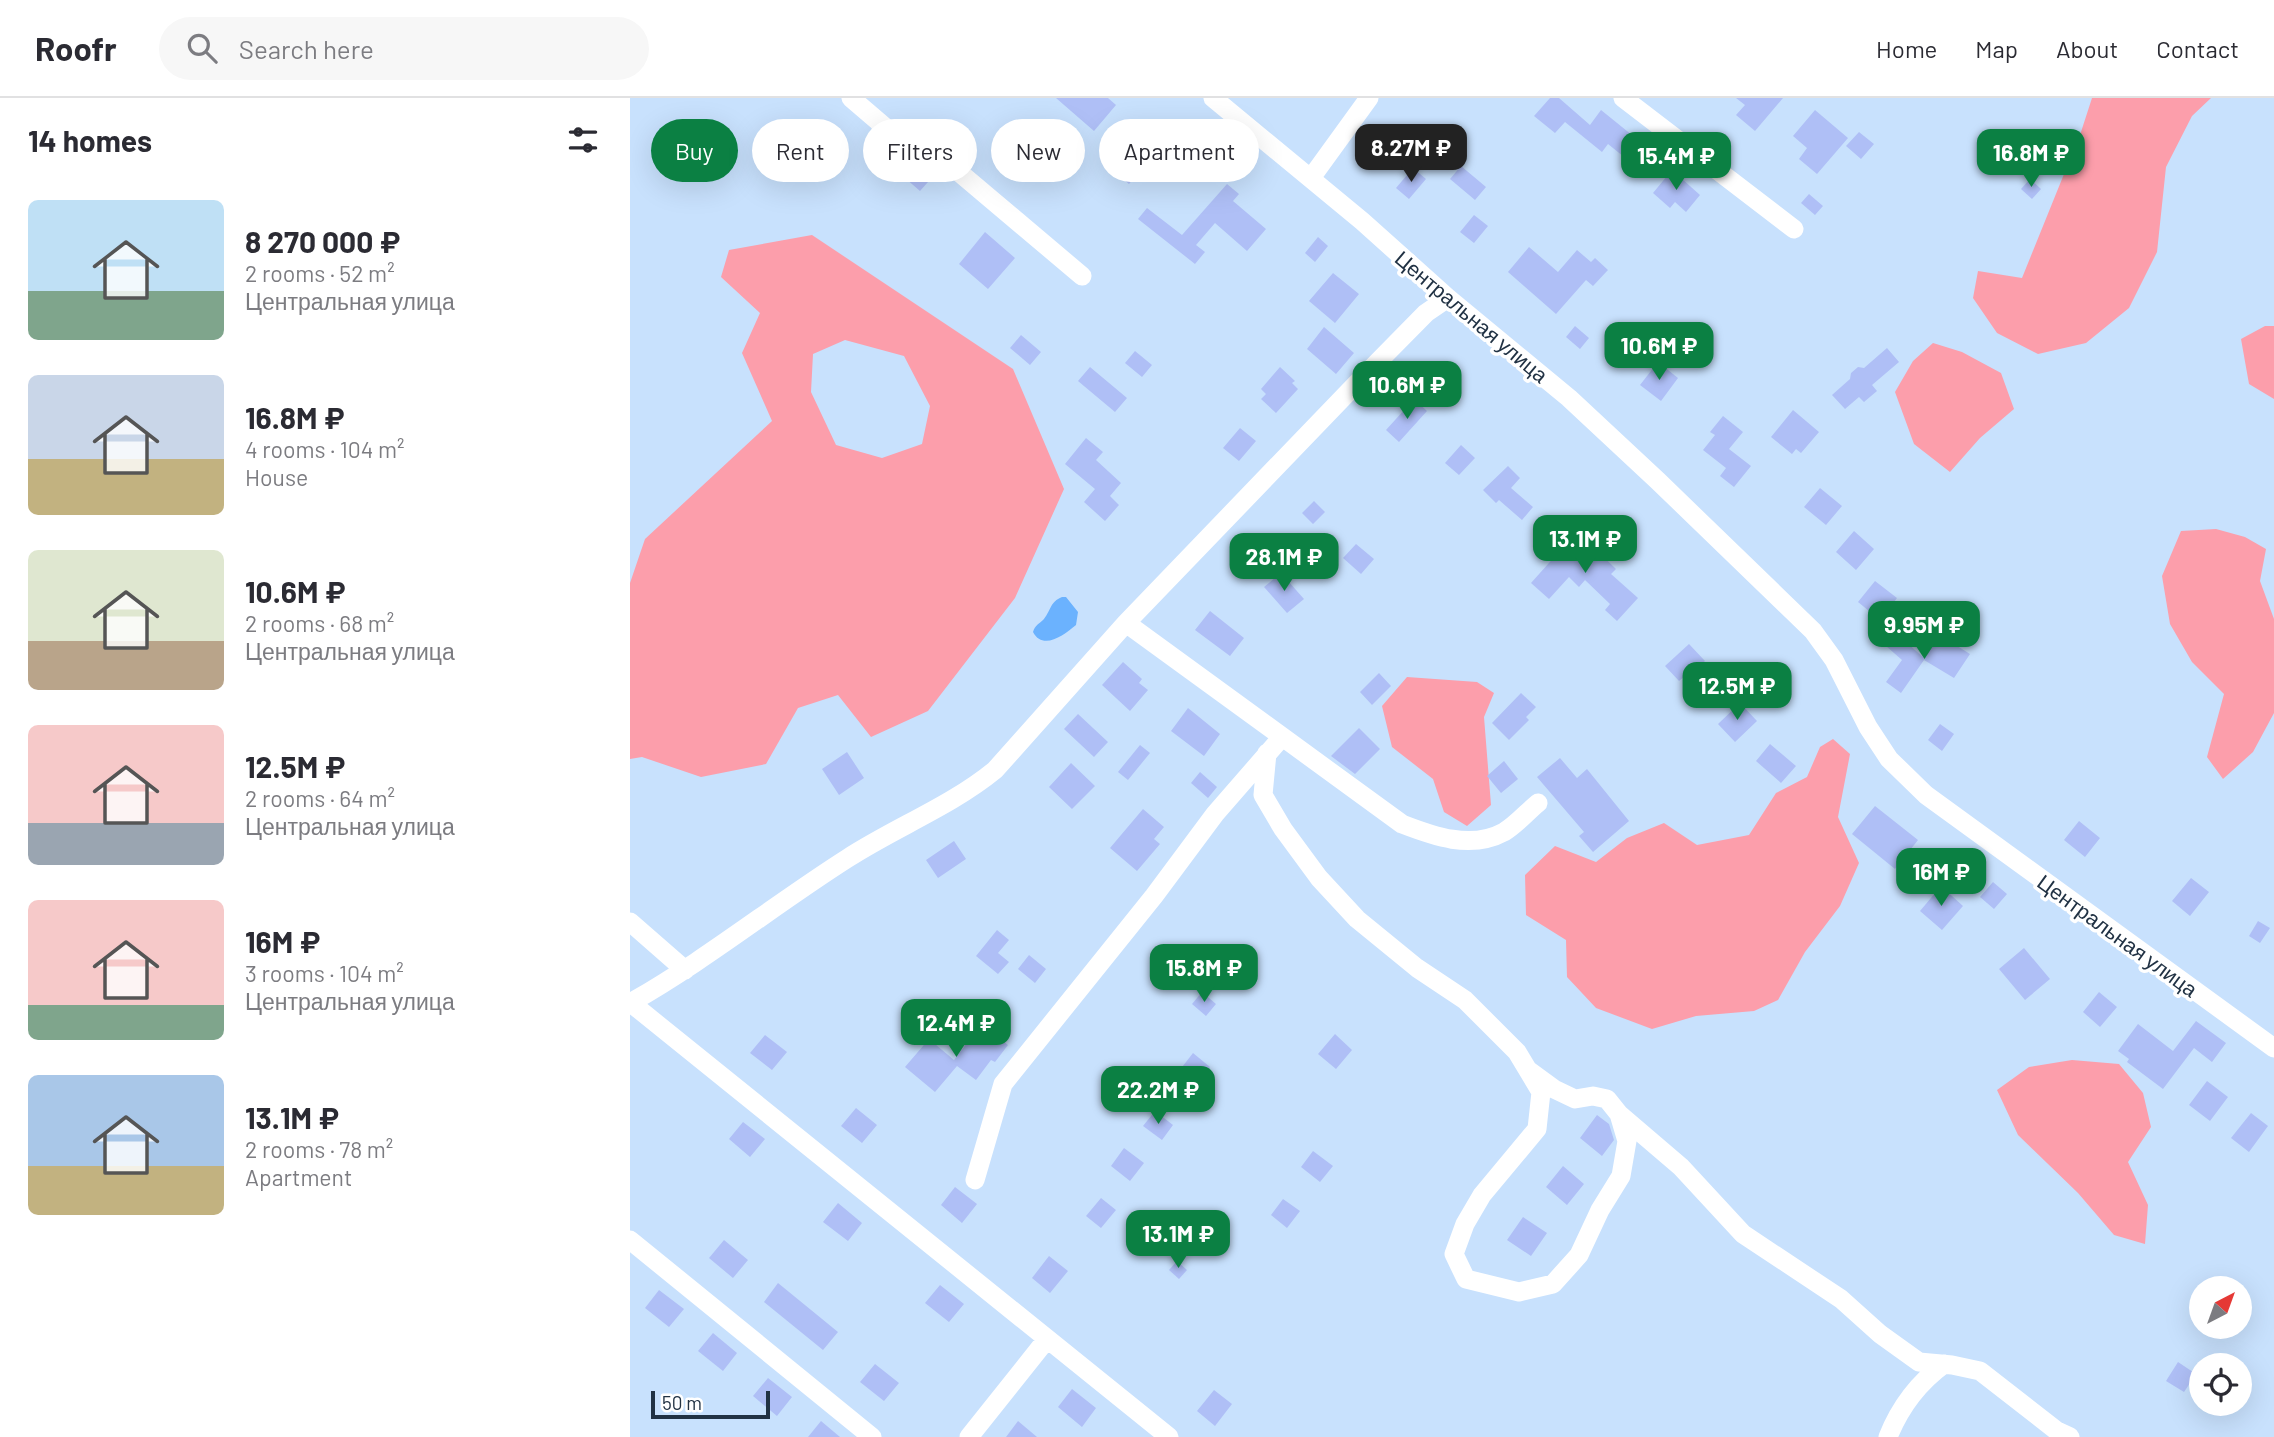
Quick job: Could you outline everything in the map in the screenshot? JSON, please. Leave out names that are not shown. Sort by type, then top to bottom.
[{"type":"street","points":[[851,98],[886,128],[918,141],[941,158],[1082,276]]},
{"type":"street","name":"Центральная улица","points":[[1213,98],[1311,178],[1579,408],[1813,631],[1834,660],[1868,727],[1889,759],[1926,795],[2274,1048]]},
{"type":"street","points":[[1311,178],[1369,98]]},
{"type":"street","points":[[1623,98],[1794,229]]},
{"type":"street","points":[[1169,1437],[630,1003],[685,970],[790,895],[879,838],[972,789],[995,770],[1126,624],[1426,313],[1448,298]]},
{"type":"street","points":[[1126,624],[1392,817],[1429,834],[1482,840],[1505,831],[1538,803]]},
{"type":"street","points":[[975,1180],[1003,1084],[1154,896],[1215,814],[1282,737]]},
{"type":"street","points":[[1267,753],[1263,795],[1283,829],[1319,878],[1357,919],[1417,968],[1465,1000],[1517,1052],[1541,1092],[1537,1129],[1482,1195],[1465,1224],[1454,1254],[1466,1279],[1519,1292],[1553,1284],[1580,1255],[1600,1210],[1621,1176],[1627,1141],[1619,1114]]},
{"type":"street","points":[[630,922],[685,970]]},
{"type":"street","points":[[1528,1070],[1554,1089],[1574,1099],[1593,1097],[1607,1100],[1619,1114],[1681,1167],[1743,1234],[1840,1299],[1880,1335],[1919,1362],[1980,1371],[2057,1431],[2070,1437]]},
{"type":"street","points":[[630,1240],[872,1437]]},
{"type":"street","points":[[969,1437],[1047,1339]]},
{"type":"street","points":[[1888,1437],[1898,1414],[1927,1376],[1944,1364]]},
{"type":"shaded area","points":[[2092,98],[2211,98],[2192,116],[2166,167],[2157,252],[2129,308],[2086,343],[2038,354],[1997,333],[1973,298],[1978,271],[2022,278]]},
{"type":"shaded area","points":[[812,235],[1013,369],[1064,489],[1015,598],[928,711],[871,737],[838,695],[798,708],[766,764],[701,777],[642,757],[630,759],[630,583],[645,539],[772,421],[742,353],[760,313],[721,277],[729,250]],"holes":[[[845,340],[904,356],[930,406],[922,444],[882,458],[836,445],[811,392],[813,354]]]},
{"type":"shaded area","points":[[2265,326],[2274,326],[2274,399],[2249,384],[2241,339]]},
{"type":"shaded area","points":[[1933,343],[1962,352],[2001,373],[2014,409],[1980,438],[1950,472],[1914,444],[1895,392],[1913,361]]},
{"type":"shaded area","points":[[2216,529],[2245,537],[2266,549],[2260,581],[2274,619],[2274,713],[2253,752],[2223,779],[2207,757],[2224,694],[2192,662],[2170,624],[2162,576],[2181,531]]},
{"type":"shaded area","points":[[1407,677],[1477,682],[1494,693],[1484,717],[1491,805],[1467,826],[1444,812],[1433,779],[1392,747],[1382,706]]},
{"type":"shaded area","points":[[1833,739],[1850,754],[1838,817],[1859,863],[1840,906],[1805,952],[1778,1000],[1754,1011],[1696,1016],[1652,1029],[1596,1008],[1567,977],[1566,940],[1526,915],[1525,875],[1555,846],[1596,862],[1627,838],[1664,823],[1697,845],[1749,835],[1776,793],[1807,777],[1820,747]]},
{"type":"shaded area","points":[[2072,1060],[2119,1064],[2143,1093],[2151,1127],[2128,1162],[2148,1205],[2145,1244],[2114,1235],[2078,1193],[2018,1135],[1997,1090],[2029,1067]]},
{"type":"water","points":[[1062,597],[1066,597],[1078,612],[1076,625],[1048,641],[1037,638],[1033,632],[1036,626]]},
{"type":"building","points":[[1056,98],[1108,98],[1116,105],[1104,119],[1099,119],[1099,125],[1094,131],[1085,123],[1085,119],[1080,119]]},
{"type":"building","points":[[1550,98],[1559,98],[1590,125],[1601,110],[1648,148],[1634,165],[1608,144],[1602,152],[1565,122],[1555,133],[1534,116]]},
{"type":"building","points":[[1736,98],[1783,98],[1755,131],[1736,115],[1745,105]]},
{"type":"building","points":[[1815,110],[1848,138],[1817,174],[1799,159],[1807,148],[1793,136]]},
{"type":"building","points":[[1859,132],[1874,144],[1861,159],[1846,146]]},
{"type":"building","points":[[1461,166],[1486,187],[1475,200],[1450,179]]},
{"type":"building","points":[[1413,168],[1426,179],[1409,199],[1396,188]]},
{"type":"building","points":[[1672,170],[1700,195],[1686,212],[1675,202],[1670,208],[1653,193]]},
{"type":"building","points":[[2030,179],[2041,189],[2032,199],[2021,189]]},
{"type":"building","points":[[910,182],[928,182],[920,191]]},
{"type":"building","points":[[1227,184],[1239,194],[1233,201],[1266,229],[1247,251],[1215,223],[1196,245],[1205,252],[1195,264],[1138,219],[1147,208],[1182,235]]},
{"type":"building","points":[[1809,194],[1823,206],[1815,215],[1801,203]]},
{"type":"building","points":[[1474,215],[1488,226],[1474,243],[1460,232]]},
{"type":"building","points":[[985,232],[1015,258],[988,289],[959,264]]},
{"type":"building","points":[[1318,237],[1328,246],[1315,262],[1305,253]]},
{"type":"building","points":[[1529,247],[1558,272],[1577,250],[1591,262],[1595,258],[1608,270],[1593,286],[1586,280],[1556,314],[1508,272]]},
{"type":"building","points":[[1333,273],[1359,294],[1335,323],[1309,301]]},
{"type":"building","points":[[1575,326],[1589,338],[1580,349],[1566,337]]},
{"type":"building","points":[[1324,327],[1354,353],[1336,374],[1307,349]]},
{"type":"building","points":[[1021,335],[1041,352],[1030,365],[1010,348]]},
{"type":"building","points":[[1887,348],[1899,362],[1872,385],[1877,391],[1864,402],[1859,397],[1845,409],[1832,395],[1850,379],[1851,373],[1858,367],[1864,368]]},
{"type":"building","points":[[1135,351],[1152,365],[1142,377],[1125,363]]},
{"type":"building","points":[[1658,362],[1678,378],[1661,401],[1640,385]]},
{"type":"building","points":[[1090,367],[1127,398],[1115,412],[1078,381]]},
{"type":"building","points":[[1280,367],[1295,381],[1292,383],[1298,389],[1276,413],[1261,399],[1266,394],[1261,389]]},
{"type":"building","points":[[1414,399],[1427,411],[1399,442],[1386,430]]},
{"type":"building","points":[[1793,410],[1819,432],[1801,453],[1796,449],[1792,454],[1771,437]]},
{"type":"building","points":[[1723,416],[1743,432],[1729,449],[1751,466],[1734,487],[1720,476],[1726,468],[1703,450],[1715,435],[1710,432]]},
{"type":"building","points":[[1240,428],[1256,441],[1239,461],[1223,448]]},
{"type":"building","points":[[1086,438],[1103,452],[1096,460],[1121,483],[1110,496],[1119,505],[1105,521],[1084,502],[1095,489],[1065,464]]},
{"type":"building","points":[[1461,445],[1475,458],[1459,475],[1445,463]]},
{"type":"building","points":[[1508,466],[1520,478],[1511,488],[1533,507],[1522,520],[1499,500],[1496,503],[1483,490]]},
{"type":"building","points":[[1820,488],[1842,506],[1826,525],[1804,507]]},
{"type":"building","points":[[1314,501],[1325,512],[1313,524],[1302,513]]},
{"type":"building","points":[[1854,531],[1874,549],[1856,570],[1836,552]]},
{"type":"building","points":[[1578,532],[1616,569],[1611,574],[1638,598],[1617,621],[1605,610],[1610,604],[1585,580],[1579,587],[1569,577],[1549,599],[1531,583],[1557,554],[1555,552],[1572,534],[1574,536]]},
{"type":"building","points":[[1356,544],[1374,559],[1361,574],[1343,558]]},
{"type":"building","points":[[1281,573],[1304,599],[1287,613],[1264,587]]},
{"type":"building","points":[[1875,581],[1897,598],[1880,620],[1858,602]]},
{"type":"building","points":[[1210,611],[1244,638],[1230,656],[1195,630]]},
{"type":"building","points":[[1897,634],[1924,658],[1933,642],[1941,647],[1946,639],[1970,654],[1954,678],[1924,660],[1901,693],[1886,682],[1902,660],[1886,646]]},
{"type":"building","points":[[1689,644],[1705,661],[1679,681],[1665,666]]},
{"type":"building","points":[[1123,662],[1142,679],[1139,683],[1148,690],[1130,711],[1102,685]]},
{"type":"building","points":[[1379,673],[1391,686],[1372,705],[1360,692]]},
{"type":"building","points":[[1728,673],[1739,685],[1726,698],[1715,686]]},
{"type":"building","points":[[1521,693],[1536,707],[1526,717],[1529,720],[1509,740],[1492,723]]},
{"type":"building","points":[[1740,703],[1757,721],[1735,742],[1718,724]]},
{"type":"building","points":[[1188,708],[1220,734],[1204,756],[1171,731]]},
{"type":"building","points":[[1078,714],[1108,742],[1094,757],[1064,729]]},
{"type":"building","points":[[1940,724],[1954,734],[1942,751],[1928,740]]},
{"type":"building","points":[[1359,728],[1380,749],[1355,774],[1331,756]]},
{"type":"building","points":[[1770,744],[1796,766],[1781,783],[1756,761]]},
{"type":"building","points":[[1140,745],[1150,753],[1128,780],[1118,772]]},
{"type":"building","points":[[847,752],[864,778],[839,795],[822,769]]},
{"type":"building","points":[[1560,758],[1577,778],[1587,769],[1629,821],[1593,852],[1579,836],[1584,832],[1537,777]]},
{"type":"building","points":[[1504,761],[1518,779],[1501,793],[1487,776]]},
{"type":"building","points":[[1071,763],[1095,786],[1072,809],[1049,787]]},
{"type":"building","points":[[1200,772],[1217,787],[1208,798],[1191,783]]},
{"type":"building","points":[[1875,806],[1918,840],[1895,869],[1852,834]]},
{"type":"building","points":[[1143,809],[1164,827],[1154,839],[1160,844],[1137,871],[1110,848]]},
{"type":"building","points":[[2079,821],[2100,838],[2085,857],[2064,840]]},
{"type":"building","points":[[954,841],[966,859],[938,878],[926,860]]},
{"type":"building","points":[[2191,878],[2209,892],[2190,916],[2172,901]]},
{"type":"building","points":[[1993,882],[2007,894],[1994,909],[1980,897]]},
{"type":"building","points":[[1941,886],[1963,906],[1942,930],[1920,911]]},
{"type":"building","points":[[2258,921],[2270,928],[2260,943],[2249,936]]},
{"type":"building","points":[[997,930],[1009,940],[998,953],[1009,962],[998,974],[976,956]]},
{"type":"building","points":[[2024,948],[2050,979],[2025,1000],[1999,969]]},
{"type":"building","points":[[1029,955],[1046,969],[1035,983],[1018,969]]},
{"type":"building","points":[[1202,992],[1216,1004],[1206,1016],[1192,1004]]},
{"type":"building","points":[[2099,992],[2117,1007],[2100,1027],[2083,1012]]},
{"type":"building","points":[[2196,1021],[2226,1043],[2212,1062],[2194,1048],[2163,1089],[2127,1062],[2129,1059],[2118,1051],[2138,1024],[2173,1051]]},
{"type":"building","points":[[981,1025],[1008,1045],[995,1062],[991,1060],[976,1080],[957,1066],[935,1092],[905,1067],[929,1039],[954,1060]]},
{"type":"building","points":[[1335,1034],[1352,1050],[1336,1069],[1318,1054]]},
{"type":"building","points":[[765,1035],[787,1052],[772,1070],[750,1053]]},
{"type":"building","points":[[1193,1053],[1210,1067],[1196,1084],[1179,1071]]},
{"type":"building","points":[[2207,1081],[2228,1097],[2210,1121],[2189,1105]]},
{"type":"building","points":[[856,1108],[877,1125],[862,1143],[841,1126]]},
{"type":"building","points":[[1155,1111],[1173,1125],[1162,1140],[1143,1126]]},
{"type":"building","points":[[2251,1113],[2268,1126],[2249,1152],[2231,1138]]},
{"type":"building","points":[[1597,1115],[1609,1124],[1614,1140],[1602,1156],[1580,1138]]},
{"type":"building","points":[[743,1122],[765,1139],[750,1157],[729,1139]]},
{"type":"building","points":[[1124,1148],[1144,1163],[1130,1181],[1111,1166]]},
{"type":"building","points":[[1313,1151],[1333,1166],[1320,1182],[1301,1167]]},
{"type":"building","points":[[1563,1166],[1584,1184],[1567,1205],[1546,1187]]},
{"type":"building","points":[[955,1187],[977,1204],[962,1223],[941,1205]]},
{"type":"building","points":[[1101,1198],[1116,1210],[1101,1228],[1086,1216]]},
{"type":"building","points":[[1283,1199],[1300,1211],[1287,1228],[1271,1215]]},
{"type":"building","points":[[838,1203],[862,1223],[848,1241],[823,1222]]},
{"type":"building","points":[[1204,1211],[1227,1227],[1213,1246],[1190,1230]]},
{"type":"building","points":[[1523,1217],[1547,1233],[1531,1256],[1507,1240]]},
{"type":"building","points":[[724,1240],[748,1260],[733,1278],[709,1258]]},
{"type":"building","points":[[1049,1256],[1068,1271],[1050,1293],[1032,1278]]},
{"type":"building","points":[[1177,1261],[1187,1270],[1179,1279],[1169,1270]]},
{"type":"building","points":[[778,1283],[838,1332],[823,1350],[764,1302]]},
{"type":"building","points":[[940,1285],[964,1304],[949,1322],[925,1303]]},
{"type":"building","points":[[659,1290],[684,1309],[669,1327],[645,1308]]},
{"type":"building","points":[[713,1333],[737,1353],[723,1371],[698,1351]]},
{"type":"building","points":[[2178,1362],[2189,1369],[2189,1384],[2184,1392],[2166,1381]]},
{"type":"building","points":[[875,1364],[899,1383],[884,1401],[860,1382]]},
{"type":"building","points":[[768,1378],[792,1397],[777,1416],[753,1396]]},
{"type":"building","points":[[1072,1389],[1096,1408],[1082,1427],[1058,1407]]},
{"type":"building","points":[[1214,1390],[1232,1404],[1215,1426],[1197,1411]]},
{"type":"building","points":[[821,1421],[840,1437],[808,1437]]},
{"type":"building","points":[[1018,1421],[1037,1437],[1006,1437]]}]
